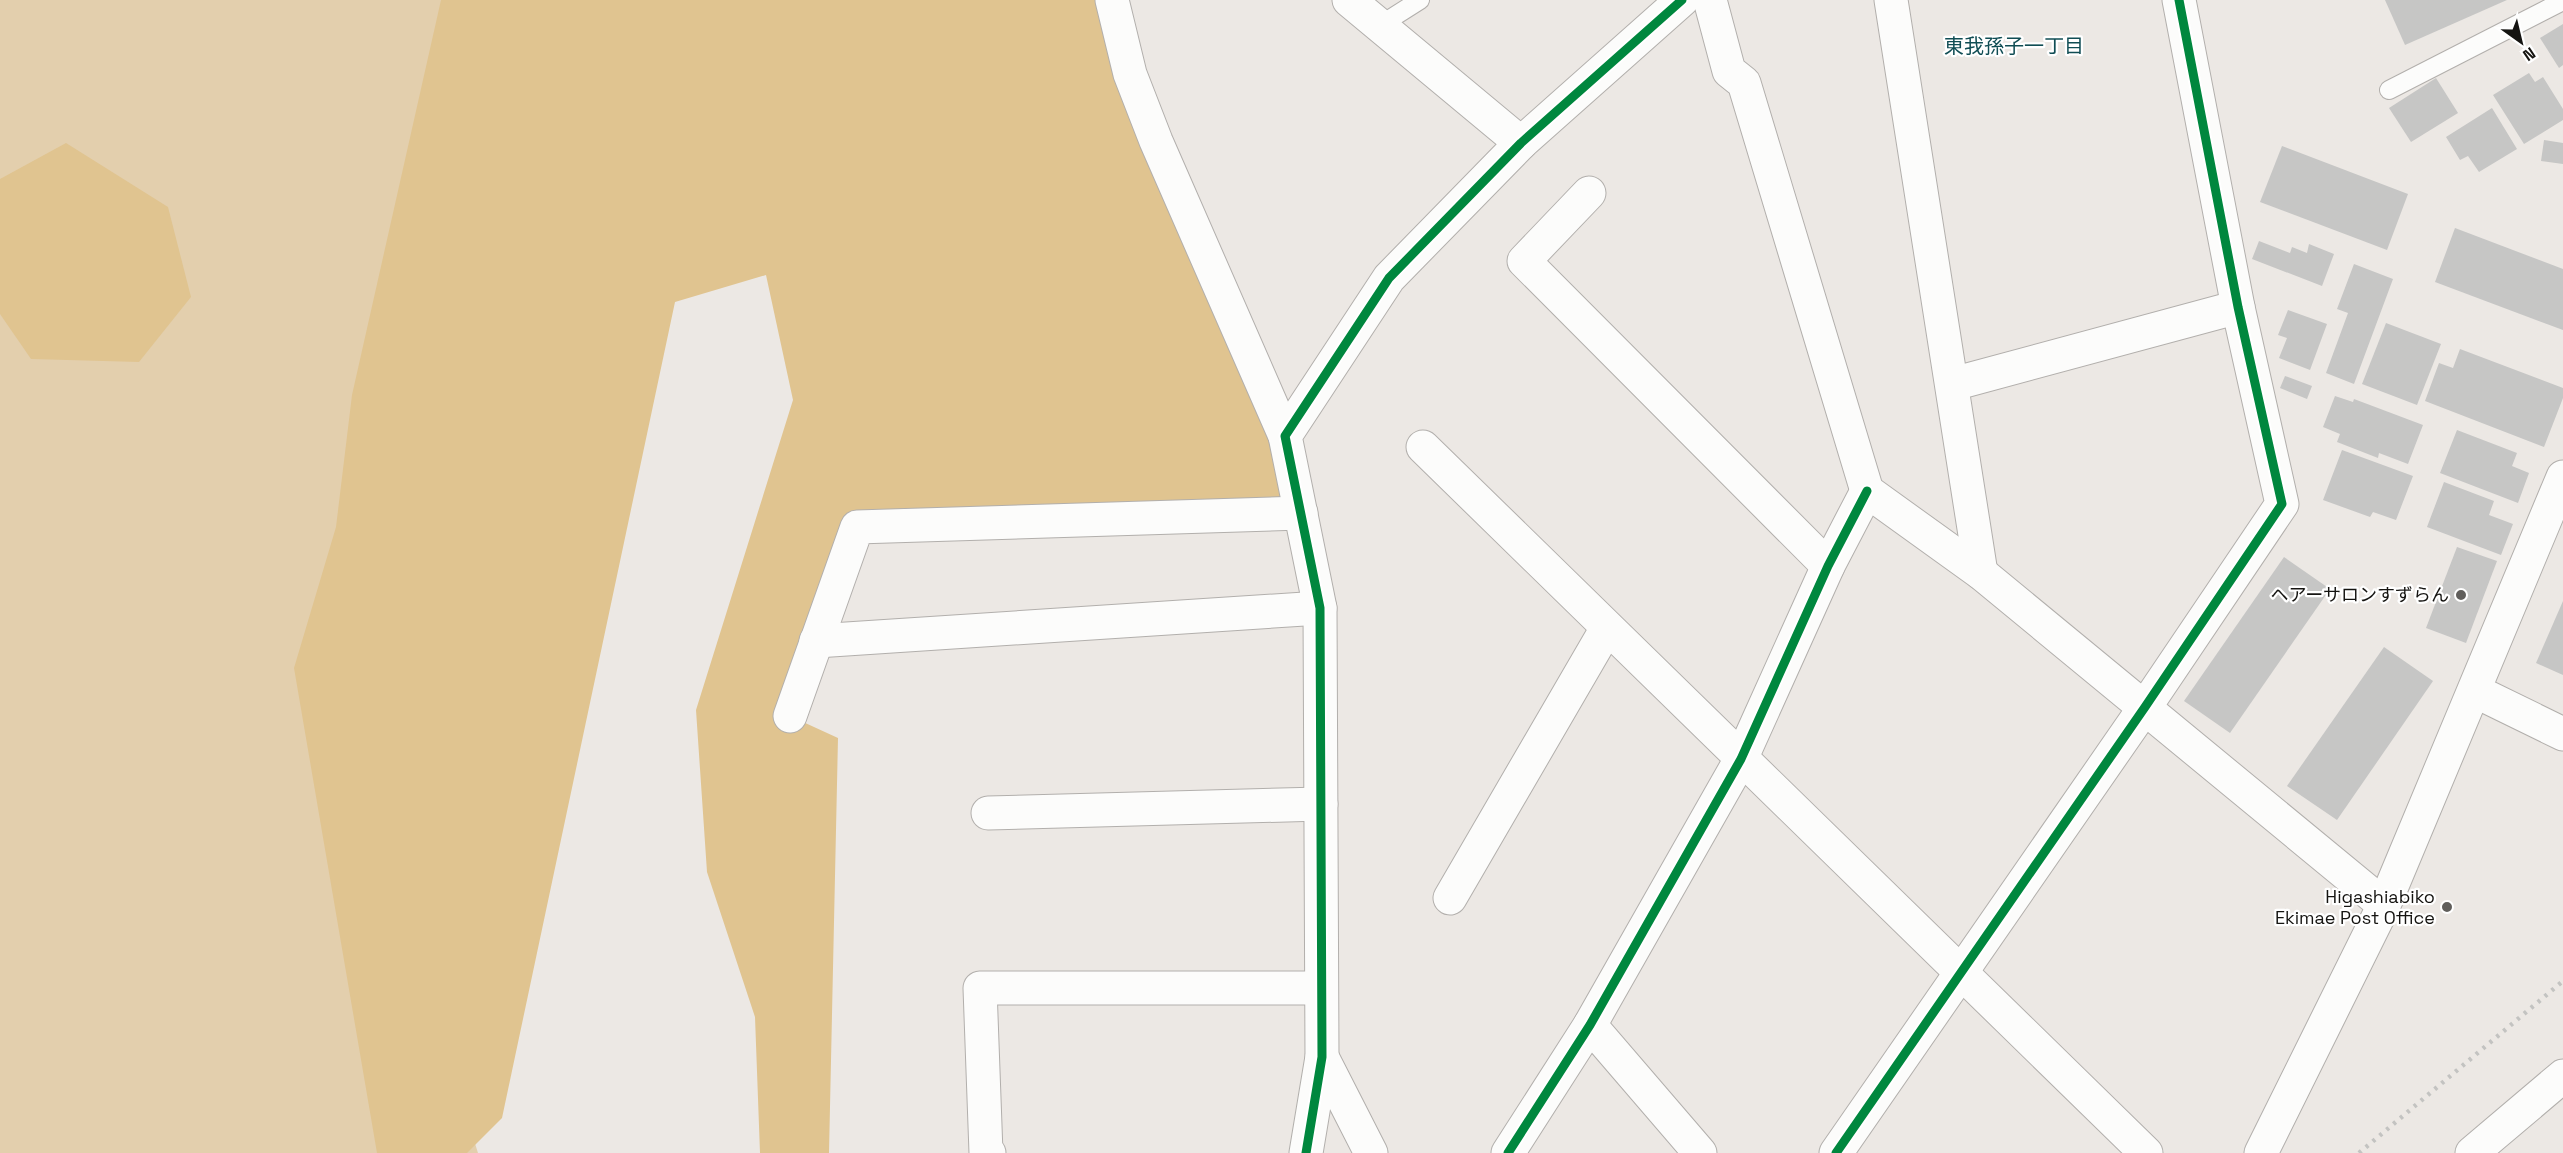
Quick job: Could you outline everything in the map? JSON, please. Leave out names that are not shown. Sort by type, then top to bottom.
[{"type":"street","points":[[1112,0],[1130,74],[1156,141],[1285,436],[1320,608],[1322,1057],[1306,1153]]},
{"type":"street","points":[[1349,0],[1521,143]]},
{"type":"street","points":[[1285,436],[1389,278],[1521,143],[1682,0]]},
{"type":"street","points":[[1710,0],[1729,71],[1744,83],[1867,491],[1981,573],[2384,905]]},
{"type":"street","points":[[1891,0],[1981,573]]},
{"type":"street","points":[[1836,1153],[2145,707],[2282,504],[2238,307],[2179,0]]},
{"type":"street","points":[[1589,193],[1524,261],[1828,567]]},
{"type":"street","points":[[1953,384],[2238,307]]},
{"type":"street","points":[[1422,447],[2146,1153]]},
{"type":"street","points":[[2262,1153],[2384,905],[2563,477]]},
{"type":"street","points":[[1508,1153],[1590,1025],[1741,759],[1828,567],[1867,491]]},
{"type":"street","points":[[790,716],[857,527],[1301,513]]},
{"type":"street","points":[[816,641],[1320,608]]},
{"type":"street","points":[[1450,898],[1607,628]]},
{"type":"street","points":[[2475,691],[2563,734]]},
{"type":"street","points":[[988,813],[1321,804]]},
{"type":"street","points":[[989,1153],[986,1153],[980,988],[1322,988]]},
{"type":"street","points":[[1590,1025],[1700,1153]]},
{"type":"street","points":[[1322,1057],[1371,1153]]},
{"type":"street","points":[[2472,1153],[2563,1076]]},
{"type":"lane","points":[[1379,26],[1420,0]]},
{"type":"lane","points":[[2389,90],[2563,1]]},
{"type":"shaded area","points":[[0,0],[538,0],[344,726],[478,1153],[0,1153]]},
{"type":"shaded area","points":[[441,0],[1112,0],[1301,513],[857,528],[790,716],[838,738],[829,1153],[760,1153],[755,1017],[707,872],[696,710],[793,400],[766,275],[675,302],[502,1118],[467,1153],[377,1153],[294,668],[336,527],[352,395]]},
{"type":"shaded area","points":[[66,143],[168,207],[191,297],[139,362],[31,359],[0,314],[0,179]]},
{"type":"building","points":[[2385,0],[2507,0],[2405,45]]},
{"type":"building","points":[[2563,24],[2563,65],[2559,68],[2540,38]]},
{"type":"building","points":[[2529,73],[2535,82],[2543,77],[2563,109],[2563,120],[2524,144],[2493,95]]},
{"type":"building","points":[[2436,78],[2458,113],[2411,142],[2389,108]]},
{"type":"building","points":[[2492,108],[2517,149],[2479,172],[2468,156],[2460,160],[2446,137]]},
{"type":"building","points":[[2544,140],[2563,143],[2563,164],[2541,161]]},
{"type":"building","points":[[2282,146],[2408,194],[2387,250],[2260,202]]},
{"type":"building","points":[[2455,228],[2563,269],[2563,330],[2435,282]]},
{"type":"building","points":[[2259,241],[2290,253],[2292,247],[2307,253],[2309,244],[2334,254],[2322,286],[2252,259]]},
{"type":"building","points":[[2354,264],[2393,279],[2354,384],[2326,373],[2348,313],[2337,309]]},
{"type":"building","points":[[2288,310],[2327,324],[2310,370],[2279,358],[2287,338],[2278,335]]},
{"type":"building","points":[[2386,323],[2441,344],[2417,405],[2362,384]]},
{"type":"building","points":[[2460,349],[2563,388],[2563,398],[2544,447],[2425,401],[2439,363],[2453,368]]},
{"type":"building","points":[[2285,376],[2312,386],[2307,399],[2280,388]]},
{"type":"building","points":[[2335,396],[2353,402],[2354,399],[2423,425],[2408,464],[2379,453],[2378,458],[2337,442],[2340,434],[2323,427]]},
{"type":"building","points":[[2457,430],[2517,453],[2512,466],[2529,473],[2518,503],[2440,473]]},
{"type":"building","points":[[2342,450],[2413,476],[2396,520],[2373,512],[2370,517],[2323,500]]},
{"type":"building","points":[[2444,482],[2494,501],[2489,515],[2513,524],[2501,555],[2427,527]]},
{"type":"building","name":"ヘアーサロンすずらん","points":[[2457,547],[2497,561],[2466,643],[2426,628]]},
{"type":"building","points":[[2284,557],[2330,589],[2230,733],[2184,701]]},
{"type":"building","points":[[2563,601],[2563,675],[2536,663]]},
{"type":"building","points":[[2384,647],[2433,681],[2337,820],[2287,786]]},
{"type":"railway","points":[[2359,1153],[2563,981]]},
{"type":"cycle path","points":[[1306,1153],[1322,1057],[1320,608],[1285,436],[1389,278],[1521,143],[1682,0]]},
{"type":"cycle path","points":[[1836,1153],[2145,707],[2282,504],[2238,307],[2179,0]]},
{"type":"cycle path","points":[[1508,1153],[1590,1025],[1741,759],[1828,566],[1867,491]]},
{"type":"place","name":"ヘアーサロンすずらん","points":[[2461,595]]},
{"type":"place","name":"Higashiabiko Ekimae Post Office","points":[[2447,907]]},
{"type":"district","name":"東我孫子一丁目","points":[[2014,46]]}]
